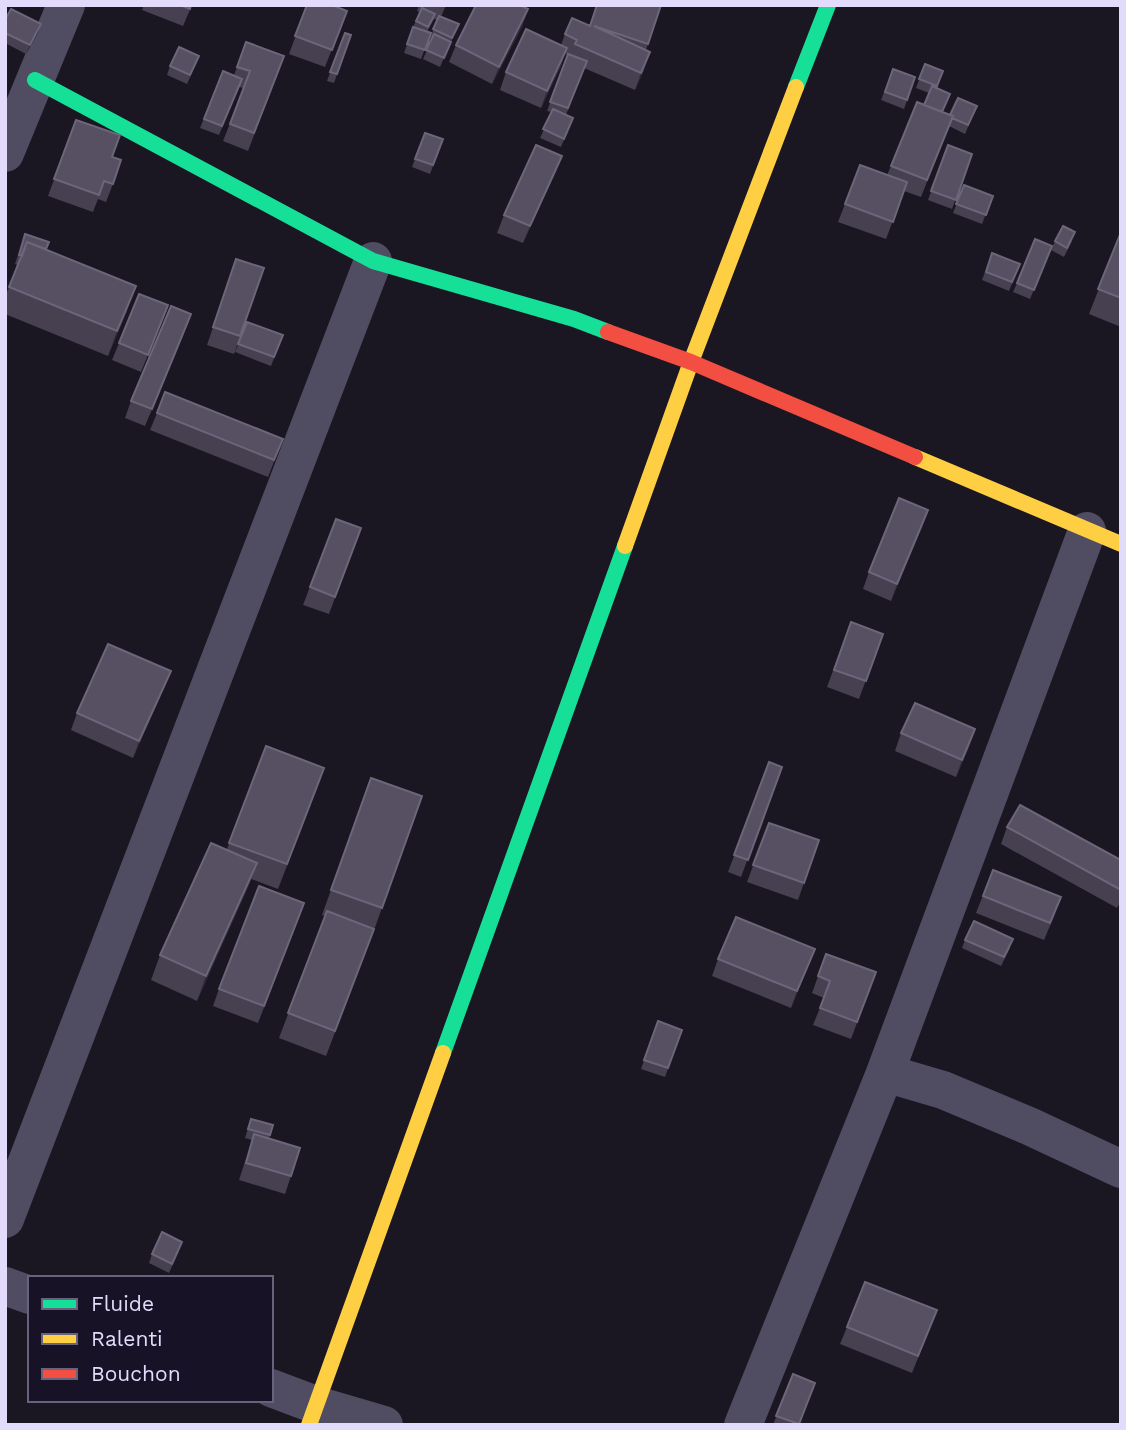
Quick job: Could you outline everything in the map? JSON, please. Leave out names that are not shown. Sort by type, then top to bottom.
[{"type":"street","points":[[5,153],[66,5]]},
{"type":"street","points":[[312,1415],[691,362],[828,5]]},
{"type":"street","points":[[35,80],[373,261],[575,319],[691,362],[1104,538],[743,1425]]},
{"type":"street","points":[[5,1219],[373,261]]},
{"type":"street","points":[[885,1073],[943,1090],[1121,1169]]},
{"type":"street","points":[[5,1286],[28,1295]]},
{"type":"street","points":[[273,1389],[312,1415],[384,1425]]},
{"type":"building","points":[[307,5],[332,5],[347,11],[332,50],[295,36]]},
{"type":"building","points":[[476,5],[520,5],[528,9],[499,67],[456,45]]},
{"type":"building","points":[[597,5],[661,5],[648,44],[594,26],[650,52],[641,73],[575,44],[577,40],[565,34],[572,18],[590,26]]},
{"type":"building","points":[[422,8],[435,14],[428,27],[416,21]]},
{"type":"building","points":[[11,9],[41,24],[30,45],[5,33],[5,20]]},
{"type":"building","points":[[439,16],[459,24],[452,38],[433,29]]},
{"type":"building","points":[[413,27],[431,33],[425,50],[407,44]]},
{"type":"building","points":[[526,29],[567,48],[547,91],[506,72]]},
{"type":"building","points":[[345,33],[351,35],[337,74],[330,72]]},
{"type":"building","points":[[434,34],[451,42],[444,58],[426,50]]},
{"type":"building","points":[[246,42],[284,56],[254,133],[230,124],[250,71],[237,67]]},
{"type":"building","points":[[179,47],[199,56],[190,75],[170,66]]},
{"type":"building","points":[[568,54],[587,61],[568,108],[550,102]]},
{"type":"building","points":[[925,64],[943,71],[937,86],[919,79]]},
{"type":"building","points":[[893,69],[915,77],[907,100],[885,92]]},
{"type":"building","points":[[223,71],[242,79],[222,126],[204,119]]},
{"type":"building","points":[[932,86],[950,94],[942,112],[924,105]]},
{"type":"building","points":[[958,98],[977,106],[968,125],[950,115]]},
{"type":"building","points":[[917,102],[953,116],[927,180],[891,166]]},
{"type":"building","points":[[553,109],[573,118],[564,139],[543,129]]},
{"type":"building","points":[[76,120],[120,135],[112,157],[121,160],[113,184],[104,181],[99,195],[54,179]]},
{"type":"building","points":[[425,133],[443,139],[433,165],[415,159]]},
{"type":"building","points":[[536,145],[562,156],[530,226],[504,215]]},
{"type":"building","points":[[948,145],[972,154],[956,200],[931,191]]},
{"type":"building","points":[[860,165],[907,182],[893,222],[845,204]]},
{"type":"building","points":[[964,185],[993,196],[986,215],[956,204]]},
{"type":"building","points":[[1063,226],[1075,232],[1067,248],[1055,241]]},
{"type":"building","points":[[1121,232],[1121,298],[1098,289]]},
{"type":"building","points":[[25,234],[49,242],[46,249],[27,242],[22,256],[19,255]]},
{"type":"building","points":[[1035,239],[1052,246],[1034,290],[1017,283]]},
{"type":"building","points":[[27,242],[136,286],[117,331],[9,287]]},
{"type":"building","points":[[992,253],[1020,264],[1012,282],[986,272]]},
{"type":"building","points":[[236,259],[264,268],[240,336],[213,327]]},
{"type":"building","points":[[139,294],[168,305],[148,355],[119,343]]},
{"type":"building","points":[[171,306],[191,314],[152,409],[131,401]]},
{"type":"building","points":[[247,322],[283,335],[274,357],[238,344]]},
{"type":"building","points":[[165,392],[283,439],[274,460],[157,413]]},
{"type":"building","points":[[899,498],[928,510],[897,584],[869,572]]},
{"type":"building","points":[[336,519],[361,528],[335,597],[310,587]]},
{"type":"building","points":[[851,622],[883,634],[866,681],[834,670]]},
{"type":"building","points":[[108,644],[171,671],[139,741],[77,713]]},
{"type":"building","points":[[915,703],[975,729],[962,760],[901,733]]},
{"type":"building","points":[[266,746],[324,768],[287,864],[229,843]]},
{"type":"building","points":[[769,762],[782,767],[748,860],[734,855]]},
{"type":"building","points":[[371,778],[422,796],[382,908],[331,890]]},
{"type":"building","points":[[1020,805],[1121,860],[1121,890],[1007,827]]},
{"type":"building","points":[[769,823],[819,840],[804,883],[753,865]]},
{"type":"building","points":[[211,843],[257,863],[206,976],[160,955]]},
{"type":"building","points":[[993,870],[1061,897],[1050,923],[983,896]]},
{"type":"building","points":[[259,886],[304,903],[264,1006],[219,989]]},
{"type":"building","points":[[327,911],[374,929],[335,1031],[288,1013]]},
{"type":"building","points":[[736,917],[815,949],[797,991],[718,959]]},
{"type":"building","points":[[974,921],[1013,939],[1004,957],[965,940]]},
{"type":"building","points":[[826,954],[876,972],[857,1022],[820,1008],[830,981],[818,976]]},
{"type":"building","points":[[658,1021],[682,1030],[668,1068],[644,1060]]},
{"type":"building","points":[[251,1119],[273,1125],[270,1135],[248,1129]]},
{"type":"building","points":[[254,1134],[300,1148],[291,1176],[246,1163]]},
{"type":"building","points":[[162,1232],[182,1242],[172,1264],[152,1254]]},
{"type":"building","points":[[865,1282],[937,1310],[918,1356],[847,1327]]},
{"type":"building","points":[[793,1374],[815,1383],[799,1424],[776,1416]]},
{"type":"traffic: fast","points":[[796,87],[828,5]]},
{"type":"traffic: fast","points":[[35,80],[373,261],[574,319],[608,332]]},
{"type":"traffic: fast","points":[[443,1053],[625,546]]},
{"type":"traffic: slow","points":[[625,546],[691,362],[796,87]]},
{"type":"traffic: slow","points":[[915,457],[1121,544]]},
{"type":"traffic: slow","points":[[309,1425],[443,1053]]},
{"type":"traffic: jam","points":[[608,332],[691,362],[915,457]]}]
